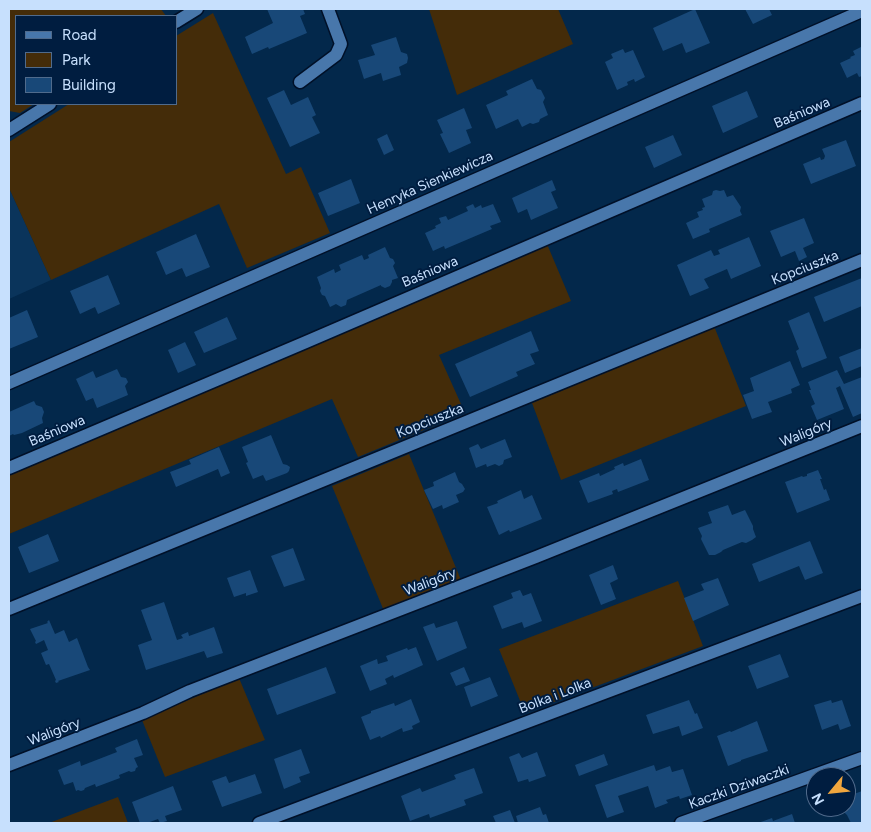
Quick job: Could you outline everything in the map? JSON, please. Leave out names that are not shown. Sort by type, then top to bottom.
[{"type":"street","points":[[178,21],[197,9]]},
{"type":"street","points":[[300,82],[336,55],[341,44],[328,9]]},
{"type":"street","name":"Henryka Sienkiewicza","points":[[9,383],[862,11]]},
{"type":"street","name":"Baśniowa","points":[[9,468],[862,103]]},
{"type":"street","points":[[9,130],[48,105]]},
{"type":"street","name":"Kopciuszka","points":[[9,609],[862,260]]},
{"type":"street","name":"Waligóry","points":[[9,765],[143,713],[190,691],[527,561],[862,426]]},
{"type":"street","name":"Bolka i Lolka","points":[[259,823],[862,596]]},
{"type":"street","name":"Kaczki Dziwaczki","points":[[682,823],[862,758]]},
{"type":"shaded area","points":[[9,188],[51,280],[9,299]]},
{"type":"green space","points":[[9,9],[161,9],[165,15],[15,15],[15,105],[32,105],[20,113],[9,111]]},
{"type":"green space","points":[[429,9],[558,9],[573,44],[457,95]]},
{"type":"green space","points":[[213,13],[286,174],[301,167],[330,233],[247,268],[219,204],[51,280],[9,188],[9,142],[67,105],[178,105],[178,35]]},
{"type":"green space","points":[[547,244],[571,301],[439,355],[465,413],[358,457],[332,399],[9,534],[9,474]]},
{"type":"green space","points":[[714,326],[746,406],[561,480],[532,403]]},
{"type":"green space","points":[[409,454],[461,580],[384,611],[332,486]]},
{"type":"green space","points":[[678,581],[703,646],[525,713],[499,649]]},
{"type":"green space","points":[[239,678],[265,740],[165,777],[142,720]]},
{"type":"green space","points":[[118,797],[128,823],[49,823]]},
{"type":"building","points":[[267,9],[303,9],[305,14],[300,16],[307,33],[252,54],[245,37],[273,23]]},
{"type":"building","points":[[695,9],[710,43],[686,53],[682,43],[663,51],[653,28]]},
{"type":"building","points":[[745,9],[769,9],[772,15],[753,24]]},
{"type":"building","points":[[396,37],[401,52],[407,54],[408,58],[407,63],[399,67],[401,75],[383,81],[381,73],[364,79],[358,60],[375,55],[371,45]]},
{"type":"building","points":[[861,47],[862,76],[859,77],[857,73],[847,78],[840,63],[855,55],[853,51]]},
{"type":"building","points":[[623,49],[625,53],[633,50],[645,77],[635,82],[634,79],[627,82],[628,85],[617,90],[605,62],[613,58],[611,54]]},
{"type":"building","points":[[532,79],[537,89],[541,90],[545,98],[543,102],[548,115],[540,119],[539,122],[530,123],[522,127],[518,119],[496,129],[486,105],[508,95],[506,91]]},
{"type":"building","points":[[284,90],[291,105],[308,97],[316,115],[312,117],[320,133],[290,147],[267,98]]},
{"type":"building","points":[[747,91],[758,117],[723,133],[712,106]]},
{"type":"building","points":[[464,108],[472,128],[466,130],[471,143],[449,153],[440,134],[443,133],[437,120]]},
{"type":"building","points":[[387,134],[394,150],[384,155],[377,139]]},
{"type":"building","points":[[673,135],[682,155],[654,168],[645,147]]},
{"type":"building","points":[[846,140],[856,166],[811,184],[803,164],[820,157],[821,160],[824,159],[825,156],[822,149]]},
{"type":"building","points":[[351,179],[360,203],[328,216],[318,193]]},
{"type":"building","points":[[552,180],[556,190],[551,192],[558,208],[531,220],[527,209],[518,213],[512,198]]},
{"type":"building","points":[[724,190],[727,197],[733,195],[741,207],[742,215],[709,229],[710,232],[693,239],[686,223],[699,217],[697,212],[705,207],[702,199],[712,195],[713,191]]},
{"type":"building","points":[[473,204],[475,208],[481,205],[482,208],[493,204],[501,222],[490,226],[492,229],[445,249],[444,246],[433,251],[425,233],[436,228],[435,226],[441,223],[439,218],[446,216],[448,220],[468,211],[466,207]]},
{"type":"building","points":[[804,218],[814,243],[803,248],[807,257],[799,261],[795,251],[781,257],[770,231]]},
{"type":"building","points":[[196,234],[210,267],[186,277],[182,268],[166,275],[156,252]]},
{"type":"building","points":[[749,237],[761,266],[731,279],[727,269],[704,279],[709,288],[690,296],[677,265],[711,250],[714,256],[720,254],[718,250]]},
{"type":"building","points":[[385,247],[390,258],[395,263],[393,266],[398,278],[392,280],[390,286],[385,288],[381,285],[347,300],[346,305],[341,307],[336,304],[330,307],[325,296],[320,291],[321,288],[317,277],[334,269],[335,273],[341,270],[339,265],[362,255],[364,260],[369,258],[368,255]]},
{"type":"building","points":[[108,275],[120,304],[98,314],[95,307],[80,314],[70,291]]},
{"type":"building","points":[[862,278],[862,306],[824,322],[814,297]]},
{"type":"building","points":[[27,310],[38,337],[9,349],[9,318]]},
{"type":"building","points":[[809,312],[827,358],[802,368],[796,351],[799,349],[788,321]]},
{"type":"building","points":[[227,317],[237,339],[204,353],[194,332]]},
{"type":"building","points":[[531,331],[539,351],[530,354],[535,364],[516,372],[518,376],[470,397],[455,364]]},
{"type":"building","points":[[185,342],[196,365],[178,373],[168,350]]},
{"type":"building","points":[[862,348],[862,366],[845,373],[839,357]]},
{"type":"building","points":[[790,361],[800,385],[791,389],[792,393],[768,402],[772,412],[752,419],[743,395],[754,391],[750,378]]},
{"type":"building","points":[[117,369],[121,377],[126,378],[128,382],[125,386],[128,395],[97,408],[93,398],[86,401],[76,379],[93,371],[96,378]]},
{"type":"building","points":[[837,370],[844,384],[862,377],[862,413],[853,417],[840,386],[836,388],[844,409],[817,420],[811,406],[815,404],[808,382]]},
{"type":"building","points":[[34,401],[36,405],[42,407],[44,412],[43,423],[22,433],[9,436],[9,412]]},
{"type":"building","points":[[271,435],[283,464],[290,467],[289,471],[266,481],[263,475],[253,479],[242,447]]},
{"type":"building","points":[[505,439],[512,457],[504,460],[503,464],[499,466],[495,464],[487,467],[486,464],[476,468],[469,448],[478,444],[481,449]]},
{"type":"building","points":[[219,447],[230,473],[221,477],[218,469],[176,487],[170,472],[191,464],[189,460]]},
{"type":"building","points":[[641,459],[649,480],[618,492],[617,489],[612,491],[613,494],[588,503],[579,481],[599,473],[600,476],[623,463],[624,466]]},
{"type":"building","points":[[818,470],[824,490],[826,489],[830,500],[797,513],[785,482],[807,476],[807,474]]},
{"type":"building","points":[[455,472],[459,482],[465,489],[456,495],[459,502],[443,509],[442,505],[433,509],[424,490],[434,486],[433,482]]},
{"type":"building","points":[[521,490],[524,499],[532,495],[542,519],[499,535],[487,507]]},
{"type":"building","points":[[728,505],[732,515],[745,510],[756,537],[715,555],[709,555],[698,528],[712,523],[708,512]]},
{"type":"building","points":[[48,534],[59,561],[29,573],[18,547]]},
{"type":"building","points":[[810,541],[823,573],[805,580],[799,566],[759,582],[752,564]]},
{"type":"building","points":[[293,548],[305,580],[284,587],[271,556]]},
{"type":"building","points":[[613,565],[618,579],[610,583],[616,599],[601,605],[589,575]]},
{"type":"building","points":[[250,570],[258,592],[234,597],[227,578]]},
{"type":"building","points":[[718,578],[729,605],[693,621],[684,598],[704,590],[701,584]]},
{"type":"building","points":[[520,590],[523,596],[531,593],[542,621],[524,628],[522,622],[502,629],[493,606],[513,598],[511,593]]},
{"type":"building","points":[[164,602],[177,640],[183,638],[181,635],[188,632],[189,636],[214,627],[223,653],[207,658],[204,651],[146,670],[138,645],[152,640],[141,610]]},
{"type":"building","points":[[49,620],[55,634],[64,630],[69,642],[77,638],[90,670],[56,683],[49,664],[46,665],[41,653],[48,650],[44,640],[36,644],[30,629],[48,623]]},
{"type":"building","points":[[457,621],[467,648],[437,661],[423,627],[434,623],[436,628]]},
{"type":"building","points":[[416,647],[423,665],[394,678],[393,675],[385,679],[387,684],[370,691],[360,666],[377,659],[378,664],[388,661],[386,656],[407,648],[408,650]]},
{"type":"building","points":[[780,654],[789,677],[757,689],[748,666]]},
{"type":"building","points":[[326,667],[336,693],[277,715],[267,689]]},
{"type":"building","points":[[464,667],[470,681],[456,686],[450,673]]},
{"type":"building","points":[[490,677],[498,696],[471,707],[464,687]]},
{"type":"building","points":[[411,699],[420,722],[412,726],[413,729],[403,732],[402,728],[381,738],[380,736],[370,740],[361,717],[371,713],[371,711],[394,703],[395,706]]},
{"type":"building","points":[[689,700],[703,728],[682,736],[679,726],[653,734],[646,715]]},
{"type":"building","points":[[831,700],[832,703],[842,700],[851,726],[840,730],[838,724],[822,730],[814,705]]},
{"type":"building","points":[[757,721],[768,751],[728,766],[717,736]]},
{"type":"building","points":[[137,739],[143,755],[134,758],[138,767],[135,771],[129,771],[119,775],[120,778],[96,787],[95,784],[81,791],[76,791],[73,782],[64,785],[58,770],[80,761],[81,766],[117,752],[115,748]]},
{"type":"building","points":[[301,749],[310,773],[299,777],[301,782],[284,789],[274,759]]},
{"type":"building","points":[[537,752],[546,776],[529,782],[528,779],[518,782],[509,757],[519,753],[522,758]]},
{"type":"building","points":[[604,754],[608,765],[579,776],[575,765]]},
{"type":"building","points":[[654,765],[656,771],[670,766],[672,772],[683,769],[692,795],[680,799],[679,796],[666,800],[668,803],[655,808],[648,786],[618,796],[624,812],[607,818],[595,785]]},
{"type":"building","points":[[474,768],[483,793],[464,800],[466,805],[430,818],[429,814],[410,821],[401,796],[420,788],[422,792],[456,779],[454,775]]},
{"type":"building","points":[[255,774],[262,793],[222,807],[212,781],[226,776],[229,783]]},
{"type":"building","points":[[173,786],[182,810],[165,816],[167,821],[160,823],[158,819],[147,823],[140,823],[132,802]]},
{"type":"building","points":[[862,791],[862,822],[851,823],[848,817],[856,817],[856,793]]},
{"type":"building","points":[[540,807],[543,815],[546,814],[549,823],[518,823],[516,816]]},
{"type":"building","points":[[510,810],[515,823],[496,823],[493,816]]},
{"type":"building","points":[[792,814],[795,823],[758,823],[772,818],[773,821]]}]
